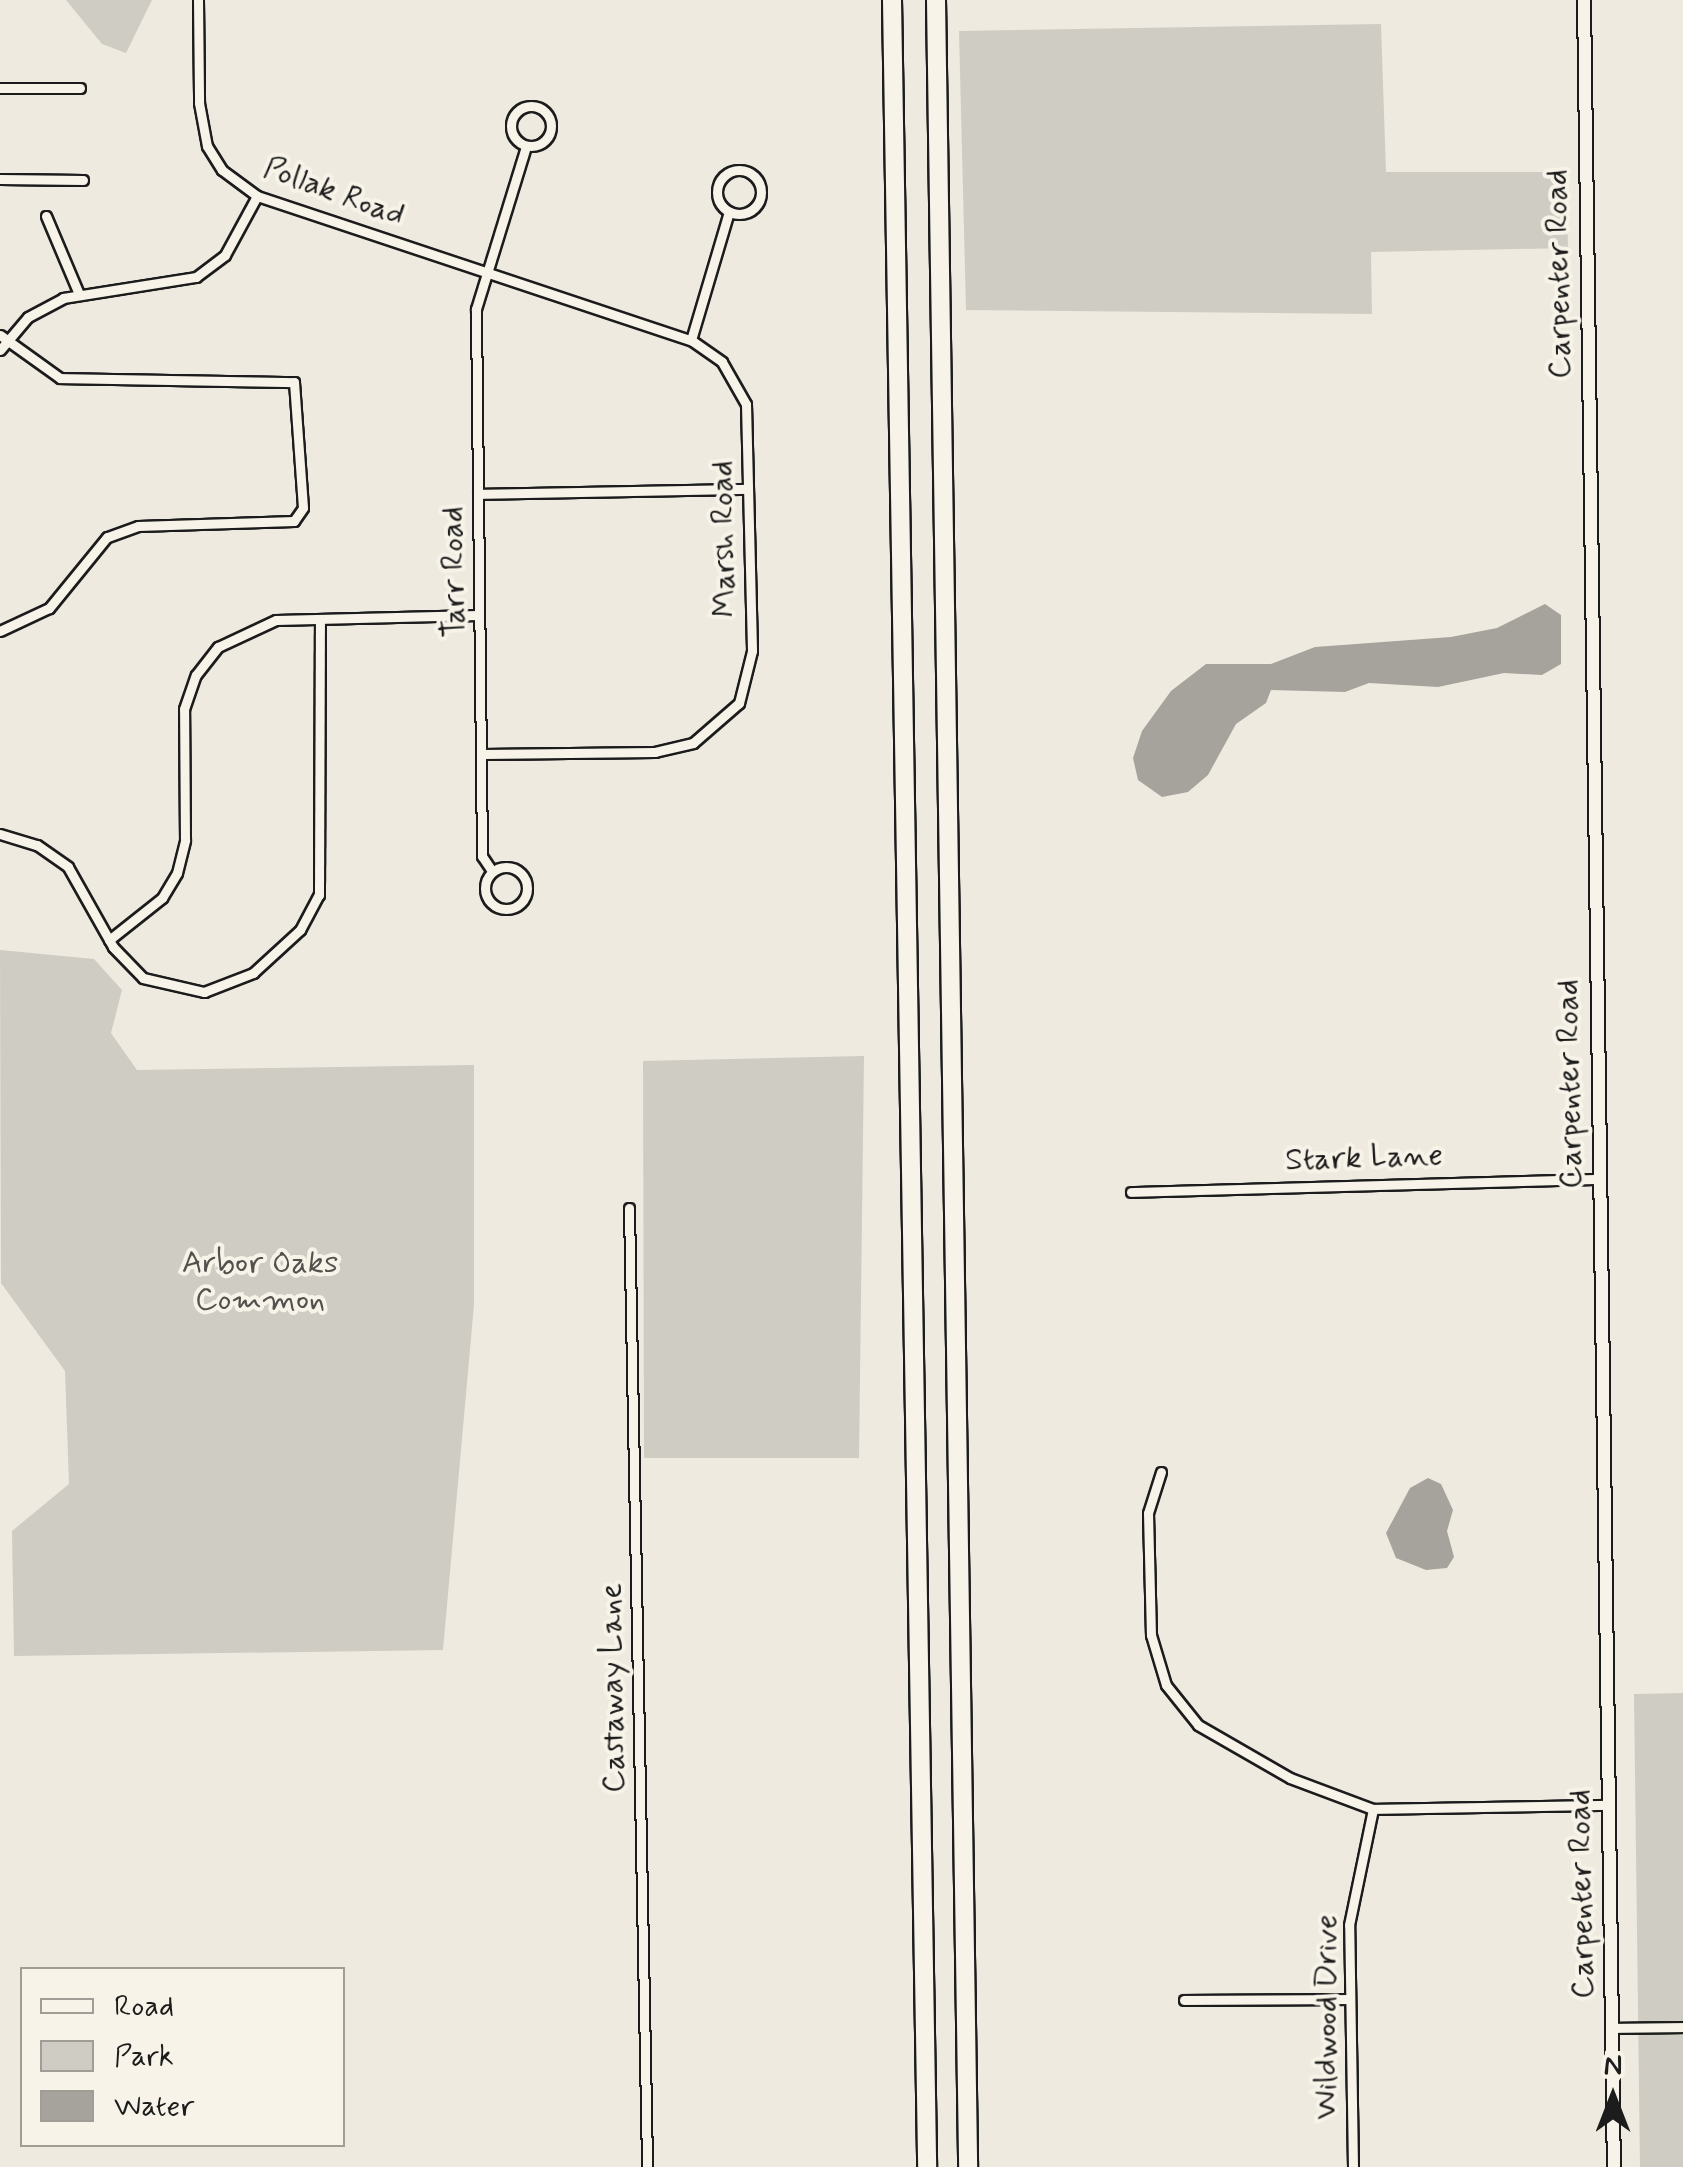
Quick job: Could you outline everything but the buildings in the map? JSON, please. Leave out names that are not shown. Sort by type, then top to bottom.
[{"type":"highway","points":[[892,0],[928,2167]]},
{"type":"highway","points":[[936,0],[968,2167]]},
{"type":"main road","name":"Carpenter Road","points":[[1584,0],[1614,2167]]},
{"type":"street","name":"Pollak Road","points":[[198,0],[200,102],[207,146],[222,170],[256,196],[485,271]]},
{"type":"street","points":[[0,88],[80,88]]},
{"type":"street","points":[[533,107],[545,112],[551,130],[539,144],[526,146],[511,126],[516,114],[533,107]]},
{"type":"street","name":"Tarr Road","points":[[492,871],[482,856],[475,336],[485,271],[526,146]]},
{"type":"street","points":[[691,340],[729,212],[718,187],[732,172],[746,172],[757,180],[760,200],[750,211],[729,212]]},
{"type":"street","points":[[0,179],[83,180]]},
{"type":"street","points":[[0,350],[3,338],[28,317],[78,294],[152,288],[196,277],[225,255],[256,196]]},
{"type":"street","points":[[46,216],[78,294]]},
{"type":"street","name":"Marsh Road","points":[[483,754],[655,752],[694,743],[720,725],[738,704],[752,651],[746,404],[722,362],[691,340],[485,271]]},
{"type":"street","points":[[0,631],[49,608],[107,536],[138,526],[294,521],[303,508],[294,382],[60,378],[3,338]]},
{"type":"street","points":[[478,494],[748,490]]},
{"type":"street","points":[[109,940],[162,898],[178,873],[185,840],[184,710],[196,675],[237,634],[276,620],[478,614]]},
{"type":"street","points":[[0,834],[60,859],[109,940],[143,978],[204,992],[239,982],[300,930],[320,884],[320,620]]},
{"type":"street","points":[[512,867],[523,875],[526,894],[518,906],[497,907],[486,897],[492,871],[512,867]]},
{"type":"street","name":"Stark Lane","points":[[1131,1192],[1599,1179]]},
{"type":"street","name":"Castaway Lane","points":[[629,1208],[647,2167]]},
{"type":"street","points":[[1161,1472],[1148,1513],[1151,1635],[1166,1685],[1198,1725],[1234,1751],[1374,1809],[1608,1805]]},
{"type":"street","name":"Wildwood Drive","points":[[1354,2167],[1349,1924],[1374,1809]]},
{"type":"street","points":[[1184,2000],[1349,1999]]},
{"type":"street","points":[[1611,2028],[1683,2027]]},
{"type":"green space","points":[[66,0],[152,0],[126,53],[102,44]]},
{"type":"green space","points":[[1381,24],[1386,172],[1566,172],[1568,248],[1371,252],[1372,314],[966,310],[959,31]]},
{"type":"green space","name":"Arbor Oaks Common","points":[[0,950],[94,959],[122,990],[111,1033],[137,1070],[474,1065],[474,1305],[443,1650],[14,1656],[12,1531],[69,1484],[65,1371],[1,1283]]},
{"type":"green space","points":[[864,1056],[859,1458],[644,1458],[643,1061]]},
{"type":"green space","points":[[1683,1693],[1683,2167],[1640,2167],[1634,1694]]},
{"type":"water","points":[[1545,604],[1561,615],[1561,664],[1542,675],[1504,673],[1438,687],[1369,683],[1345,692],[1271,690],[1266,703],[1236,724],[1208,775],[1188,792],[1162,797],[1138,780],[1133,758],[1142,731],[1171,691],[1206,664],[1271,664],[1315,647],[1451,637],[1497,628]]},
{"type":"water","points":[[1428,1478],[1441,1484],[1453,1510],[1447,1531],[1454,1557],[1447,1568],[1426,1570],[1396,1558],[1386,1533],[1410,1488]]}]
